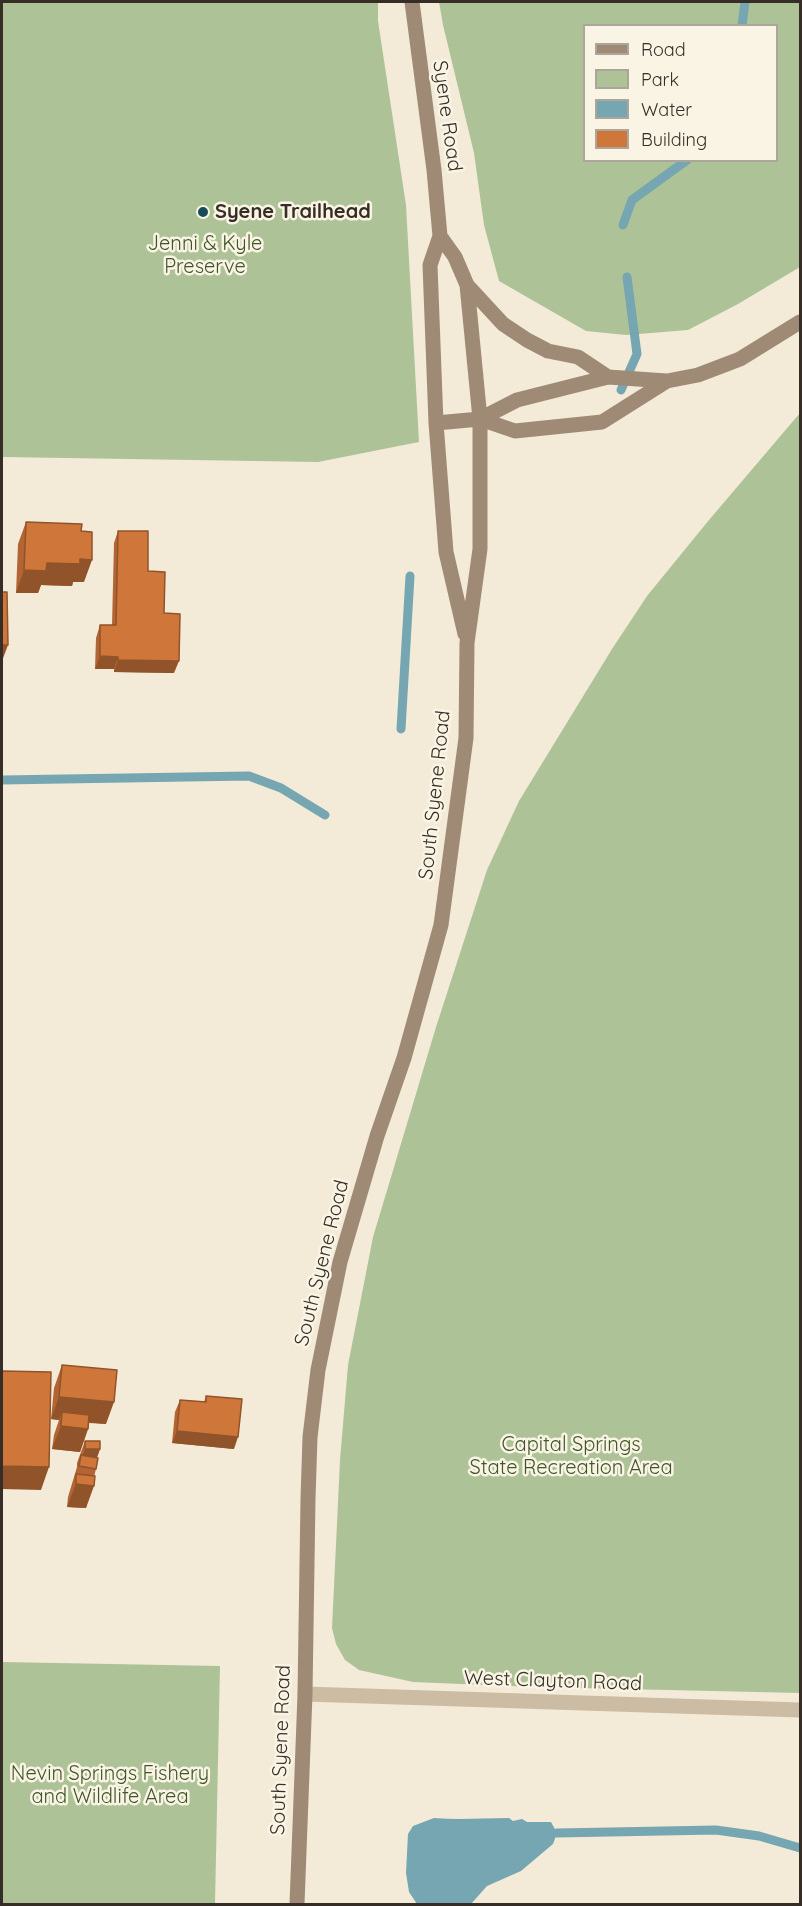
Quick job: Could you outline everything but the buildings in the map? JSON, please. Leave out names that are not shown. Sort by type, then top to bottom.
[{"type":"street","name":"Syene Road","points":[[412,2],[434,170],[440,236],[430,265],[436,423]]},
{"type":"street","name":"Syene Road","points":[[440,236],[455,257],[467,285],[480,419]]},
{"type":"street","points":[[467,285],[503,324],[527,340],[548,351],[578,357],[608,377]]},
{"type":"street","points":[[436,423],[480,419],[517,400],[608,377],[667,381],[698,375],[740,359],[801,322]]},
{"type":"street","points":[[480,419],[515,431],[602,422],[667,381]]},
{"type":"street","name":"South Syene Road","points":[[297,1905],[305,1694],[304,1626],[310,1437],[318,1370],[339,1262],[377,1136],[404,1058],[441,925],[466,738],[467,643],[480,549],[480,419]]},
{"type":"street","name":"South Syene Road","points":[[436,423],[446,552],[467,643]]},
{"type":"street","name":"West Clayton Road","points":[[305,1694],[801,1710]]},
{"type":"green space","name":"Jenni & Kyle Preserve","points":[[2,2],[378,2],[378,21],[406,205],[419,442],[318,462],[2,457]]},
{"type":"green space","points":[[439,2],[800,2],[800,267],[738,304],[688,330],[626,335],[586,331],[499,281],[484,225],[474,153]]},
{"type":"green space","name":"Capital Springs State Recreation Area","points":[[800,413],[800,1693],[413,1682],[359,1670],[345,1660],[336,1644],[332,1628],[340,1460],[348,1365],[373,1237],[436,1027],[487,870],[519,801],[647,596]]},
{"type":"green space","name":"Nevin Springs Fishery and Wildlife Area","points":[[2,1662],[220,1666],[215,1904],[2,1904]]},
{"type":"water","points":[[434,1818],[509,1818],[513,1821],[522,1819],[527,1822],[551,1822],[557,1833],[553,1844],[521,1871],[487,1886],[471,1904],[417,1904],[409,1892],[406,1873],[408,1834],[413,1826]]},
{"type":"waterway","points":[[742,24],[745,2]]},
{"type":"waterway","points":[[623,225],[632,200],[684,162]]},
{"type":"waterway","points":[[621,390],[637,354],[627,277]]},
{"type":"waterway","points":[[401,729],[410,576]]},
{"type":"waterway","points":[[2,780],[249,776],[281,788],[325,815]]},
{"type":"waterway","points":[[557,1833],[716,1830],[759,1836],[800,1848]]},
{"type":"place","name":"Syene Trailhead","points":[[203,212]]}]
